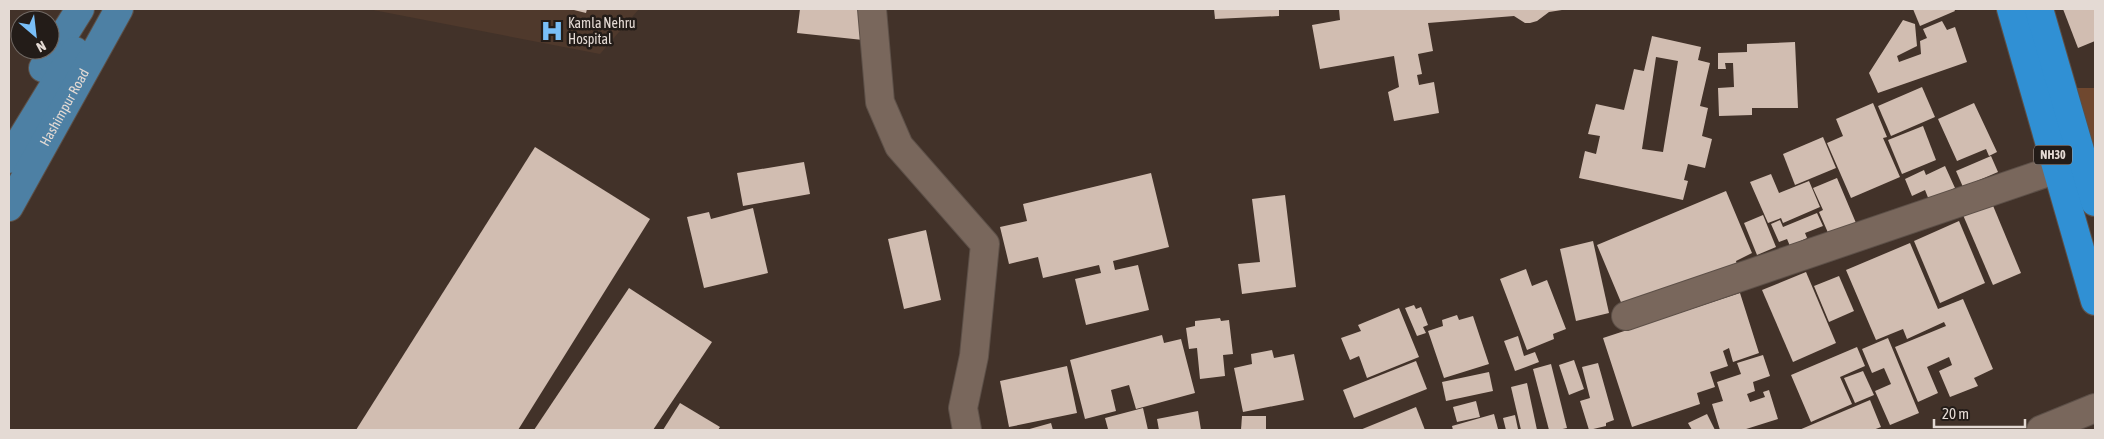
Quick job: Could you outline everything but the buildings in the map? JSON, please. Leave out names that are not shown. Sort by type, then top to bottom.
[{"type":"highway","name":"NH30","points":[[2011,9],[2095,301]]},
{"type":"highway","points":[[2039,9],[2095,202]]},
{"type":"main road","points":[[9,123],[96,11]]},
{"type":"main road","points":[[9,158],[96,11]]},
{"type":"main road","name":"Hashimpur Road","points":[[9,207],[96,11]]},
{"type":"street","points":[[872,9],[880,102],[899,146],[984,244],[974,356],[963,408],[967,430]]},
{"type":"street","points":[[1626,316],[2057,169]]},
{"type":"street","points":[[2041,430],[2095,408]]},
{"type":"shaded area","name":"Kamla Nehru Hospital","points":[[368,9],[639,9],[600,54]]},
{"type":"shaded area","points":[[2077,88],[2095,88],[2095,153]]},
{"type":"place","name":"Kamla Nehru Hospital","points":[[552,31]]}]
